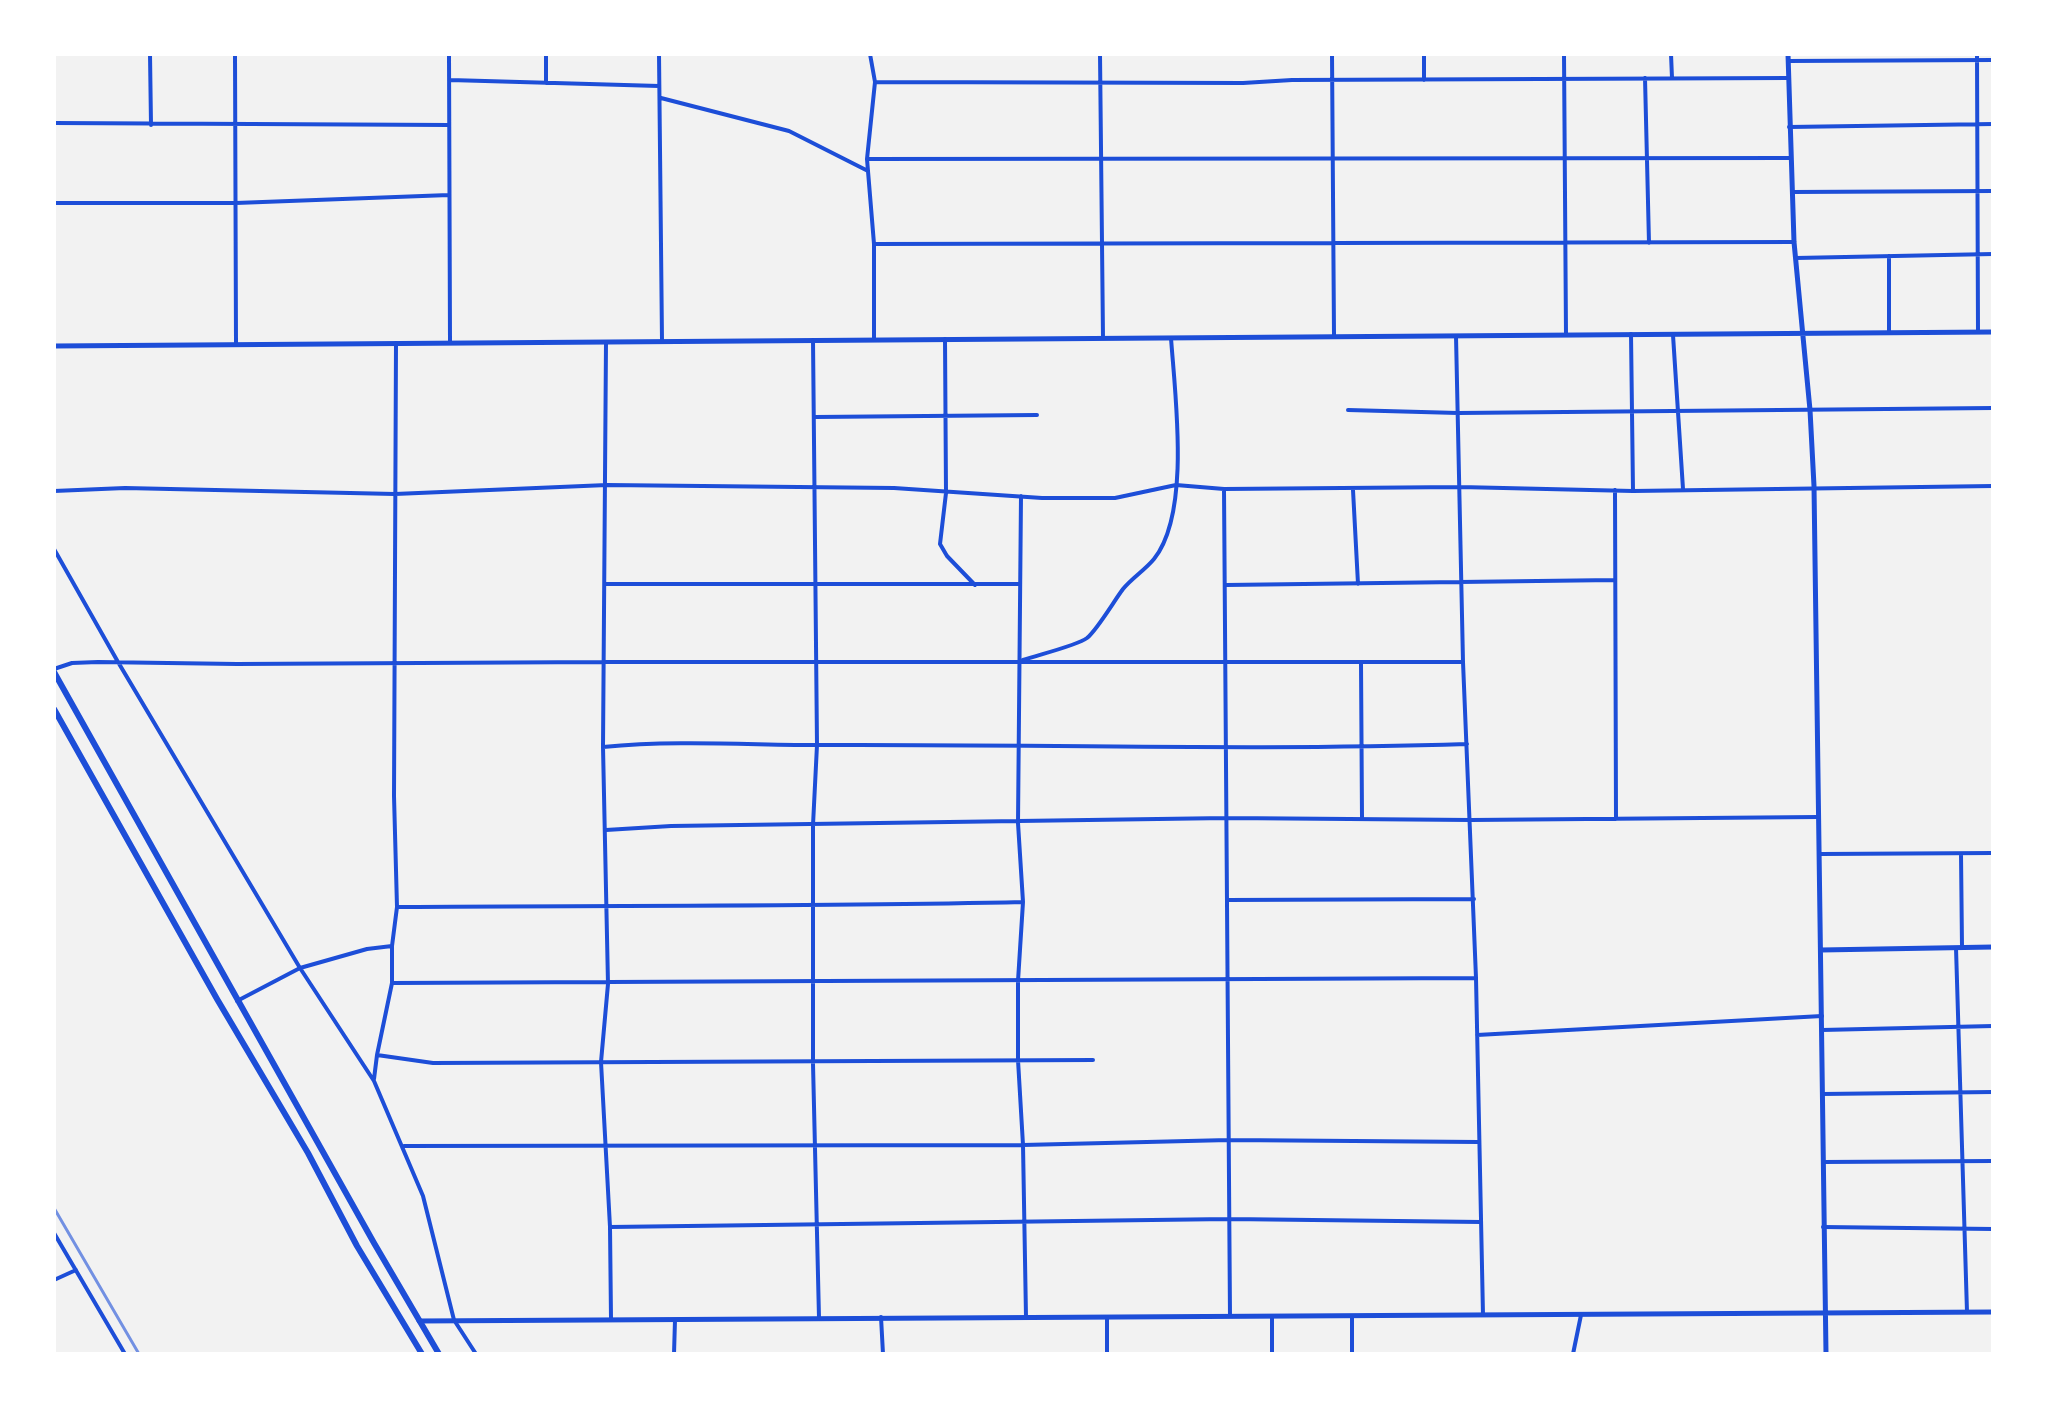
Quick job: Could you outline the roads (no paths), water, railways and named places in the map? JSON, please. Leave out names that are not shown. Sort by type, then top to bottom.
[{"type":"main road","points":[[54,670],[237,1001],[439,1354]]},
{"type":"main road","points":[[54,709],[217,999],[308,1153],[357,1246],[422,1354]]},
{"type":"street","points":[[150,54],[151,125]]},
{"type":"street","points":[[235,54],[236,344]]},
{"type":"street","points":[[449,54],[450,343]]},
{"type":"street","points":[[546,54],[546,83]]},
{"type":"street","points":[[659,54],[662,341]]},
{"type":"street","points":[[870,54],[875,82],[867,159],[874,244],[874,340]]},
{"type":"street","points":[[1100,54],[1103,338]]},
{"type":"street","points":[[1332,54],[1334,336]]},
{"type":"street","points":[[1424,54],[1424,80]]},
{"type":"street","points":[[1564,54],[1566,335]]},
{"type":"street","points":[[1671,54],[1672,78]]},
{"type":"street","points":[[1977,57],[1978,332]]},
{"type":"street","points":[[1826,1354],[1814,486],[1794,242],[1788,58],[1977,57],[1993,60]]},
{"type":"street","points":[[1645,78],[1649,243]]},
{"type":"street","points":[[875,82],[1243,83],[1788,78]]},
{"type":"street","points":[[449,79],[659,86]]},
{"type":"street","points":[[661,98],[789,131],[870,172]]},
{"type":"street","points":[[54,123],[449,125]]},
{"type":"street","points":[[1789,127],[1993,124]]},
{"type":"street","points":[[867,159],[1790,158]]},
{"type":"street","points":[[1792,192],[1993,191]]},
{"type":"street","points":[[54,203],[236,203],[449,195]]},
{"type":"street","points":[[874,244],[1794,242]]},
{"type":"street","points":[[1796,258],[1993,254]]},
{"type":"street","points":[[1889,256],[1889,332]]},
{"type":"street","points":[[54,346],[1993,332]]},
{"type":"street","points":[[1631,334],[1633,491]]},
{"type":"street","points":[[1673,335],[1683,489]]},
{"type":"street","points":[[1456,336],[1463,662],[1474,899],[1483,1315]]},
{"type":"street","points":[[1017,662],[1087,639],[1125,587],[1158,552],[1174,513],[1176,485],[1177,425],[1171,338]]},
{"type":"street","points":[[945,339],[946,493],[940,544],[947,556],[975,585]]},
{"type":"street","points":[[813,340],[817,745],[813,825],[813,1062],[819,1318]]},
{"type":"street","points":[[606,342],[603,747],[608,984],[601,1062],[610,1227],[611,1319]]},
{"type":"street","points":[[374,1081],[392,983],[392,946],[397,907],[394,796],[396,343]]},
{"type":"street","points":[[1348,410],[1458,413],[1993,408]]},
{"type":"street","points":[[815,417],[1037,415]]},
{"type":"street","points":[[54,491],[125,488],[395,494],[607,485],[894,488],[946,493],[1115,498],[1176,485],[1224,489],[1460,487],[1633,491],[1814,486],[1993,486]]},
{"type":"street","points":[[1224,489],[1230,1316]]},
{"type":"street","points":[[1352,489],[1358,584]]},
{"type":"street","points":[[1615,490],[1616,819]]},
{"type":"street","points":[[1021,496],[1017,662],[1018,823],[1023,902],[1018,981],[1018,1060],[1026,1317]]},
{"type":"street","points":[[54,549],[300,968],[374,1081],[423,1196],[454,1320],[476,1354]]},
{"type":"street","points":[[1225,585],[1615,580]]},
{"type":"street","points":[[605,584],[1019,584]]},
{"type":"street","points":[[54,670],[72,663],[118,662],[1463,662]]},
{"type":"street","points":[[1361,663],[1362,818]]},
{"type":"street","points":[[603,747],[710,742],[1362,748],[1467,744]]},
{"type":"street","points":[[606,830],[671,826],[1227,818],[1471,820],[1820,817]]},
{"type":"street","points":[[1821,854],[1993,853]]},
{"type":"street","points":[[1961,854],[1958,1025],[1967,1312]]},
{"type":"street","points":[[1227,900],[1474,899]]},
{"type":"street","points":[[397,907],[813,907],[1023,902]]},
{"type":"street","points":[[237,1001],[300,968],[367,949],[392,946]]},
{"type":"street","points":[[1821,950],[1993,947]]},
{"type":"street","points":[[392,983],[1476,978]]},
{"type":"street","points":[[1477,1035],[1822,1016]]},
{"type":"street","points":[[1822,1030],[1993,1026]]},
{"type":"street","points":[[377,1055],[433,1063],[1093,1060]]},
{"type":"street","points":[[1822,1094],[1993,1092]]},
{"type":"street","points":[[404,1146],[1023,1145],[1229,1140],[1478,1142]]},
{"type":"street","points":[[1823,1162],[1993,1161]]},
{"type":"street","points":[[610,1227],[1229,1219],[1481,1222]]},
{"type":"street","points":[[1823,1227],[1993,1229]]},
{"type":"street","points":[[54,1233],[125,1354]]},
{"type":"street","points":[[54,1280],[76,1270]]},
{"type":"street","points":[[419,1321],[1993,1312]]},
{"type":"street","points":[[1573,1354],[1581,1315]]},
{"type":"street","points":[[1272,1316],[1272,1354]]},
{"type":"street","points":[[1352,1316],[1352,1354]]},
{"type":"street","points":[[881,1317],[883,1354]]},
{"type":"street","points":[[1107,1317],[1107,1354]]},
{"type":"street","points":[[674,1354],[675,1319]]},
{"type":"railway","points":[[54,1208],[139,1354]]}]
